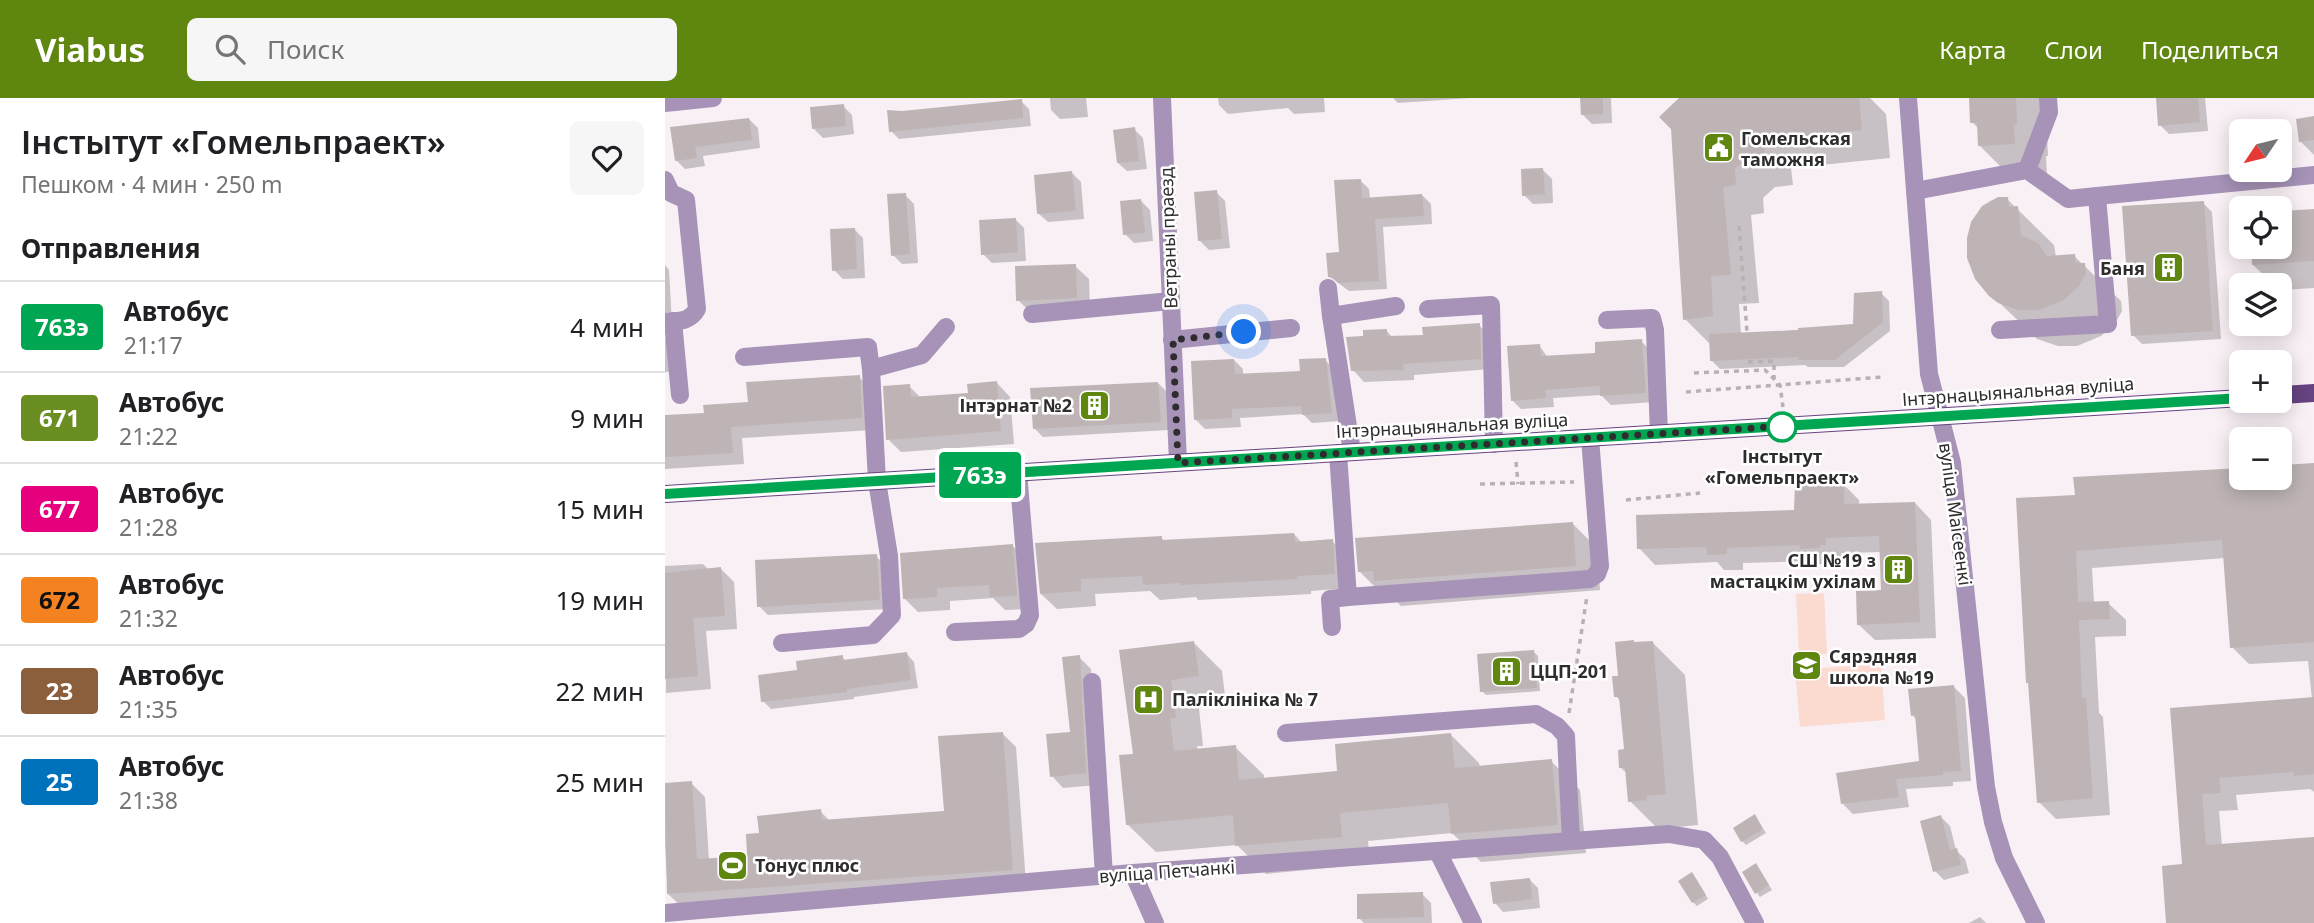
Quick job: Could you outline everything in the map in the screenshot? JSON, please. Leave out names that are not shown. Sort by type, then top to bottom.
[{"type":"main road","points":[[2292,394],[2314,393]]},
{"type":"main road","name":"Інтэрнацыянальная вуліца","points":[[665,494],[2229,399]]},
{"type":"street","points":[[665,103],[713,98]]},
{"type":"street","name":"Ветраны праезд","points":[[1162,98],[1178,463]]},
{"type":"street","name":"вуліца Маісеенкі","points":[[1908,98],[1929,374],[1952,463],[1986,787],[2004,858],[2036,923]]},
{"type":"street","points":[[2027,170],[2049,112],[2048,98]]},
{"type":"street","points":[[1915,191],[2027,170],[2068,199],[2314,176]]},
{"type":"street","points":[[665,180],[671,192],[686,200],[697,309],[694,316],[687,320],[669,321],[680,395]]},
{"type":"street","points":[[2000,330],[2108,324],[2097,196]]},
{"type":"street","points":[[1328,288],[1345,453],[1348,597]]},
{"type":"street","points":[[1032,314],[1171,301]]},
{"type":"street","points":[[1428,309],[1491,305],[1494,444]]},
{"type":"street","points":[[1331,316],[1397,306]]},
{"type":"street","points":[[1607,320],[1652,318],[1655,330],[1659,434]]},
{"type":"street","points":[[871,369],[922,355],[946,327]]},
{"type":"street","points":[[1173,340],[1291,328]]},
{"type":"street","points":[[744,357],[868,347],[871,369],[877,481],[889,556],[892,615],[873,635],[782,643]]},
{"type":"street","points":[[1332,627],[1330,599],[1590,579],[1600,566],[1590,438]]},
{"type":"street","points":[[955,632],[1019,629],[1026,624],[1030,615],[1018,472]]},
{"type":"street","points":[[1091,682],[1104,876]]},
{"type":"street","points":[[1286,733],[1536,713],[1557,726],[1566,736],[1571,841]]},
{"type":"street","name":"вуліца Петчанкі","points":[[665,913],[1133,873],[1669,834],[1704,840],[1720,857],[1755,923]]},
{"type":"street","points":[[1439,852],[1473,923]]},
{"type":"street","points":[[1133,873],[1155,923]]},
{"type":"path","points":[[1739,226],[1747,332]]},
{"type":"path","points":[[1748,362],[1774,361],[1774,379]]},
{"type":"path","points":[[1694,373],[1765,370],[1780,384]]},
{"type":"path","points":[[1686,392],[1883,377]]},
{"type":"path","points":[[1515,444],[1518,484]]},
{"type":"path","points":[[1480,484],[1594,481]]},
{"type":"path","points":[[1626,500],[1700,494]]},
{"type":"path","points":[[1566,736],[1590,579]]},
{"type":"shaded area","points":[[1824,593],[1827,654],[1799,655],[1796,594]]},
{"type":"shaded area","points":[[1881,664],[1885,720],[1800,727],[1795,670]]},
{"type":"building","points":[[1580,98],[1603,98],[1603,114],[1581,115]]},
{"type":"building","points":[[1679,98],[1859,98],[1862,130],[1764,140],[1765,156],[1746,159],[1735,169],[1736,185],[1723,187],[1731,275],[1711,276],[1713,316],[1683,320],[1671,129],[1659,117]]},
{"type":"building","points":[[1969,98],[2016,98],[2015,144],[1978,146],[1977,123],[1970,123]]},
{"type":"building","points":[[2156,98],[2198,98],[2200,122],[2158,126]]},
{"type":"building","points":[[1022,99],[1023,118],[889,132],[887,110],[902,111]]},
{"type":"building","points":[[844,104],[846,126],[812,129],[810,107]]},
{"type":"building","points":[[2314,116],[2314,140],[2299,142],[2296,119]]},
{"type":"building","points":[[749,118],[752,140],[695,147],[697,158],[675,161],[670,127]]},
{"type":"building","points":[[1135,127],[1139,161],[1117,163],[1113,130]]},
{"type":"building","points":[[1543,168],[1545,194],[1522,196],[1521,169]]},
{"type":"building","points":[[1072,171],[1076,211],[1037,214],[1034,175]]},
{"type":"building","points":[[1361,179],[1362,198],[1422,194],[1424,216],[1375,219],[1379,281],[1338,283],[1328,277],[1326,253],[1339,252],[1334,180]]},
{"type":"building","points":[[1217,190],[1222,239],[1198,241],[1194,192]]},
{"type":"building","points":[[906,193],[910,254],[891,256],[887,194]]},
{"type":"building","points":[[1998,197],[2008,197],[2009,207],[2018,206],[2021,235],[2038,243],[2047,256],[2075,254],[2076,263],[2085,263],[2086,273],[2079,286],[2064,300],[2039,310],[2019,310],[1998,303],[1975,279],[1967,258],[1967,238],[1971,222],[1982,206]]},
{"type":"building","points":[[1141,199],[1145,233],[1123,235],[1120,201]]},
{"type":"building","name":"Баня","points":[[2204,201],[2213,331],[2131,336],[2122,206]]},
{"type":"building","points":[[2314,209],[2314,261],[2252,265],[2252,259],[2292,259],[2292,210]]},
{"type":"building","points":[[1016,218],[1018,252],[981,255],[979,220]]},
{"type":"building","points":[[855,228],[857,269],[832,271],[830,229]]},
{"type":"building","points":[[1076,264],[1077,298],[1016,301],[1015,266]]},
{"type":"building","points":[[1882,291],[1883,322],[1835,360],[1798,360],[1798,357],[1710,361],[1709,334],[1798,330],[1853,324],[1854,293]]},
{"type":"building","points":[[1480,323],[1481,359],[1403,364],[1404,370],[1351,371],[1346,337],[1363,336],[1363,330],[1387,329],[1387,336],[1423,335],[1422,327]]},
{"type":"building","points":[[1642,339],[1646,393],[1600,396],[1600,386],[1545,390],[1546,398],[1511,401],[1507,346],[1540,344],[1541,356],[1595,353],[1595,342]]},
{"type":"building","points":[[1326,358],[1332,413],[1302,415],[1301,406],[1232,409],[1232,418],[1194,420],[1191,361],[1234,359],[1235,374],[1300,371],[1299,359]]},
{"type":"building","points":[[860,375],[862,418],[731,427],[733,453],[665,457],[665,415],[704,413],[703,405],[748,402],[746,382]]},
{"type":"building","points":[[997,381],[1001,431],[886,440],[883,386],[910,384],[911,397],[968,393],[967,384]]},
{"type":"building","name":"Інтэрнат №2","points":[[1158,382],[1161,422],[1033,429],[1030,388]]},
{"type":"building","points":[[2314,463],[2314,642],[2230,648],[2222,540],[2076,551],[2078,602],[2109,601],[2110,619],[2079,620],[2082,698],[2086,698],[2093,798],[2037,803],[2026,683],[2016,498],[2075,495],[2073,477],[2229,469],[2229,490],[2292,490],[2292,464]]},
{"type":"building","name":"СШ №19 з мастацкім ухілам","points":[[1844,482],[1844,504],[1915,502],[1920,622],[1857,625],[1856,591],[1881,590],[1879,536],[1826,538],[1826,545],[1820,545],[1820,548],[1800,549],[1800,545],[1727,548],[1727,554],[1707,555],[1706,547],[1637,549],[1636,515],[1794,510],[1795,484]]},
{"type":"building","points":[[1573,522],[1576,566],[1374,581],[1373,571],[1358,572],[1355,538]]},
{"type":"building","points":[[1294,533],[1295,542],[1333,539],[1335,574],[1297,576],[1297,579],[1181,585],[1143,585],[1142,576],[1081,579],[1081,591],[1040,594],[1035,543]]},
{"type":"building","points":[[1013,544],[1017,596],[990,597],[989,585],[937,588],[937,597],[903,599],[900,553]]},
{"type":"building","points":[[877,554],[880,600],[757,607],[755,560]]},
{"type":"building","points":[[721,567],[725,616],[693,618],[698,676],[665,679],[665,573]]},
{"type":"building","points":[[1194,641],[1199,676],[1171,680],[1176,718],[1170,718],[1174,751],[1236,745],[1239,780],[1337,771],[1335,744],[1451,733],[1455,768],[1552,759],[1558,825],[1451,834],[1448,803],[1340,813],[1342,837],[1235,846],[1233,815],[1126,825],[1119,755],[1133,754],[1119,650]]},
{"type":"building","points":[[1653,641],[1666,794],[1646,796],[1647,800],[1628,802],[1625,768],[1619,768],[1618,750],[1624,749],[1619,697],[1614,697],[1612,676],[1618,676],[1615,642]]},
{"type":"building","name":"ЦЦП-201","points":[[1534,650],[1537,688],[1480,692],[1477,654]]},
{"type":"building","points":[[907,652],[911,680],[847,689],[847,692],[761,702],[758,675],[797,670],[796,661],[843,655],[843,660]]},
{"type":"building","points":[[1080,655],[1086,773],[1050,777],[1046,734],[1070,732],[1062,657]]},
{"type":"building","points":[[1954,685],[1961,771],[1896,779],[1899,797],[1841,804],[1836,773],[1919,761],[1915,715],[1911,716],[1908,689]]},
{"type":"building","points":[[2314,697],[2314,774],[2294,776],[2294,772],[2219,778],[2221,793],[2202,794],[2206,845],[2314,837],[2314,923],[2166,923],[2162,866],[2182,864],[2170,708]]},
{"type":"building","points":[[1003,732],[1013,870],[667,894],[665,783],[692,781],[697,859],[747,856],[746,834],[759,833],[757,816],[821,809],[822,820],[944,811],[938,736]]},
{"type":"building","points":[[1755,814],[1763,829],[1741,842],[1733,828]]},
{"type":"building","points":[[1941,815],[1950,850],[1957,848],[1961,865],[1933,872],[1920,821]]},
{"type":"building","points":[[1756,863],[1769,885],[1755,894],[1742,872]]},
{"type":"building","points":[[1692,872],[1706,895],[1692,903],[1678,881]]},
{"type":"building","points":[[1530,878],[1532,899],[1493,904],[1490,882]]},
{"type":"building","points":[[1423,892],[1424,917],[1357,919],[1357,894]]},
{"type":"bus line","name":"763э","points":[[665,494],[2229,399]]},
{"type":"place","name":"Гомельская таможня","points":[[1718,148]]},
{"type":"place","name":"Баня","points":[[2168,268]]},
{"type":"place","name":"Інтэрнат №2","points":[[1095,405]]},
{"type":"place","name":"Інстытут «Гомельпраект»","points":[[1782,427]]},
{"type":"place","name":"СШ №19 з мастацкім ухілам","points":[[1899,570]]},
{"type":"place","name":"Сярэдняя школа №19","points":[[1806,666]]},
{"type":"place","name":"ЦЦП-201","points":[[1507,671]]},
{"type":"place","name":"Паліклініка № 7","points":[[1149,699]]},
{"type":"place","name":"Тонус плюс","points":[[732,865]]},
{"type":"route","points":[[1244,332],[1173,340],[1178,463],[1786,426],[1782,427]]}]
